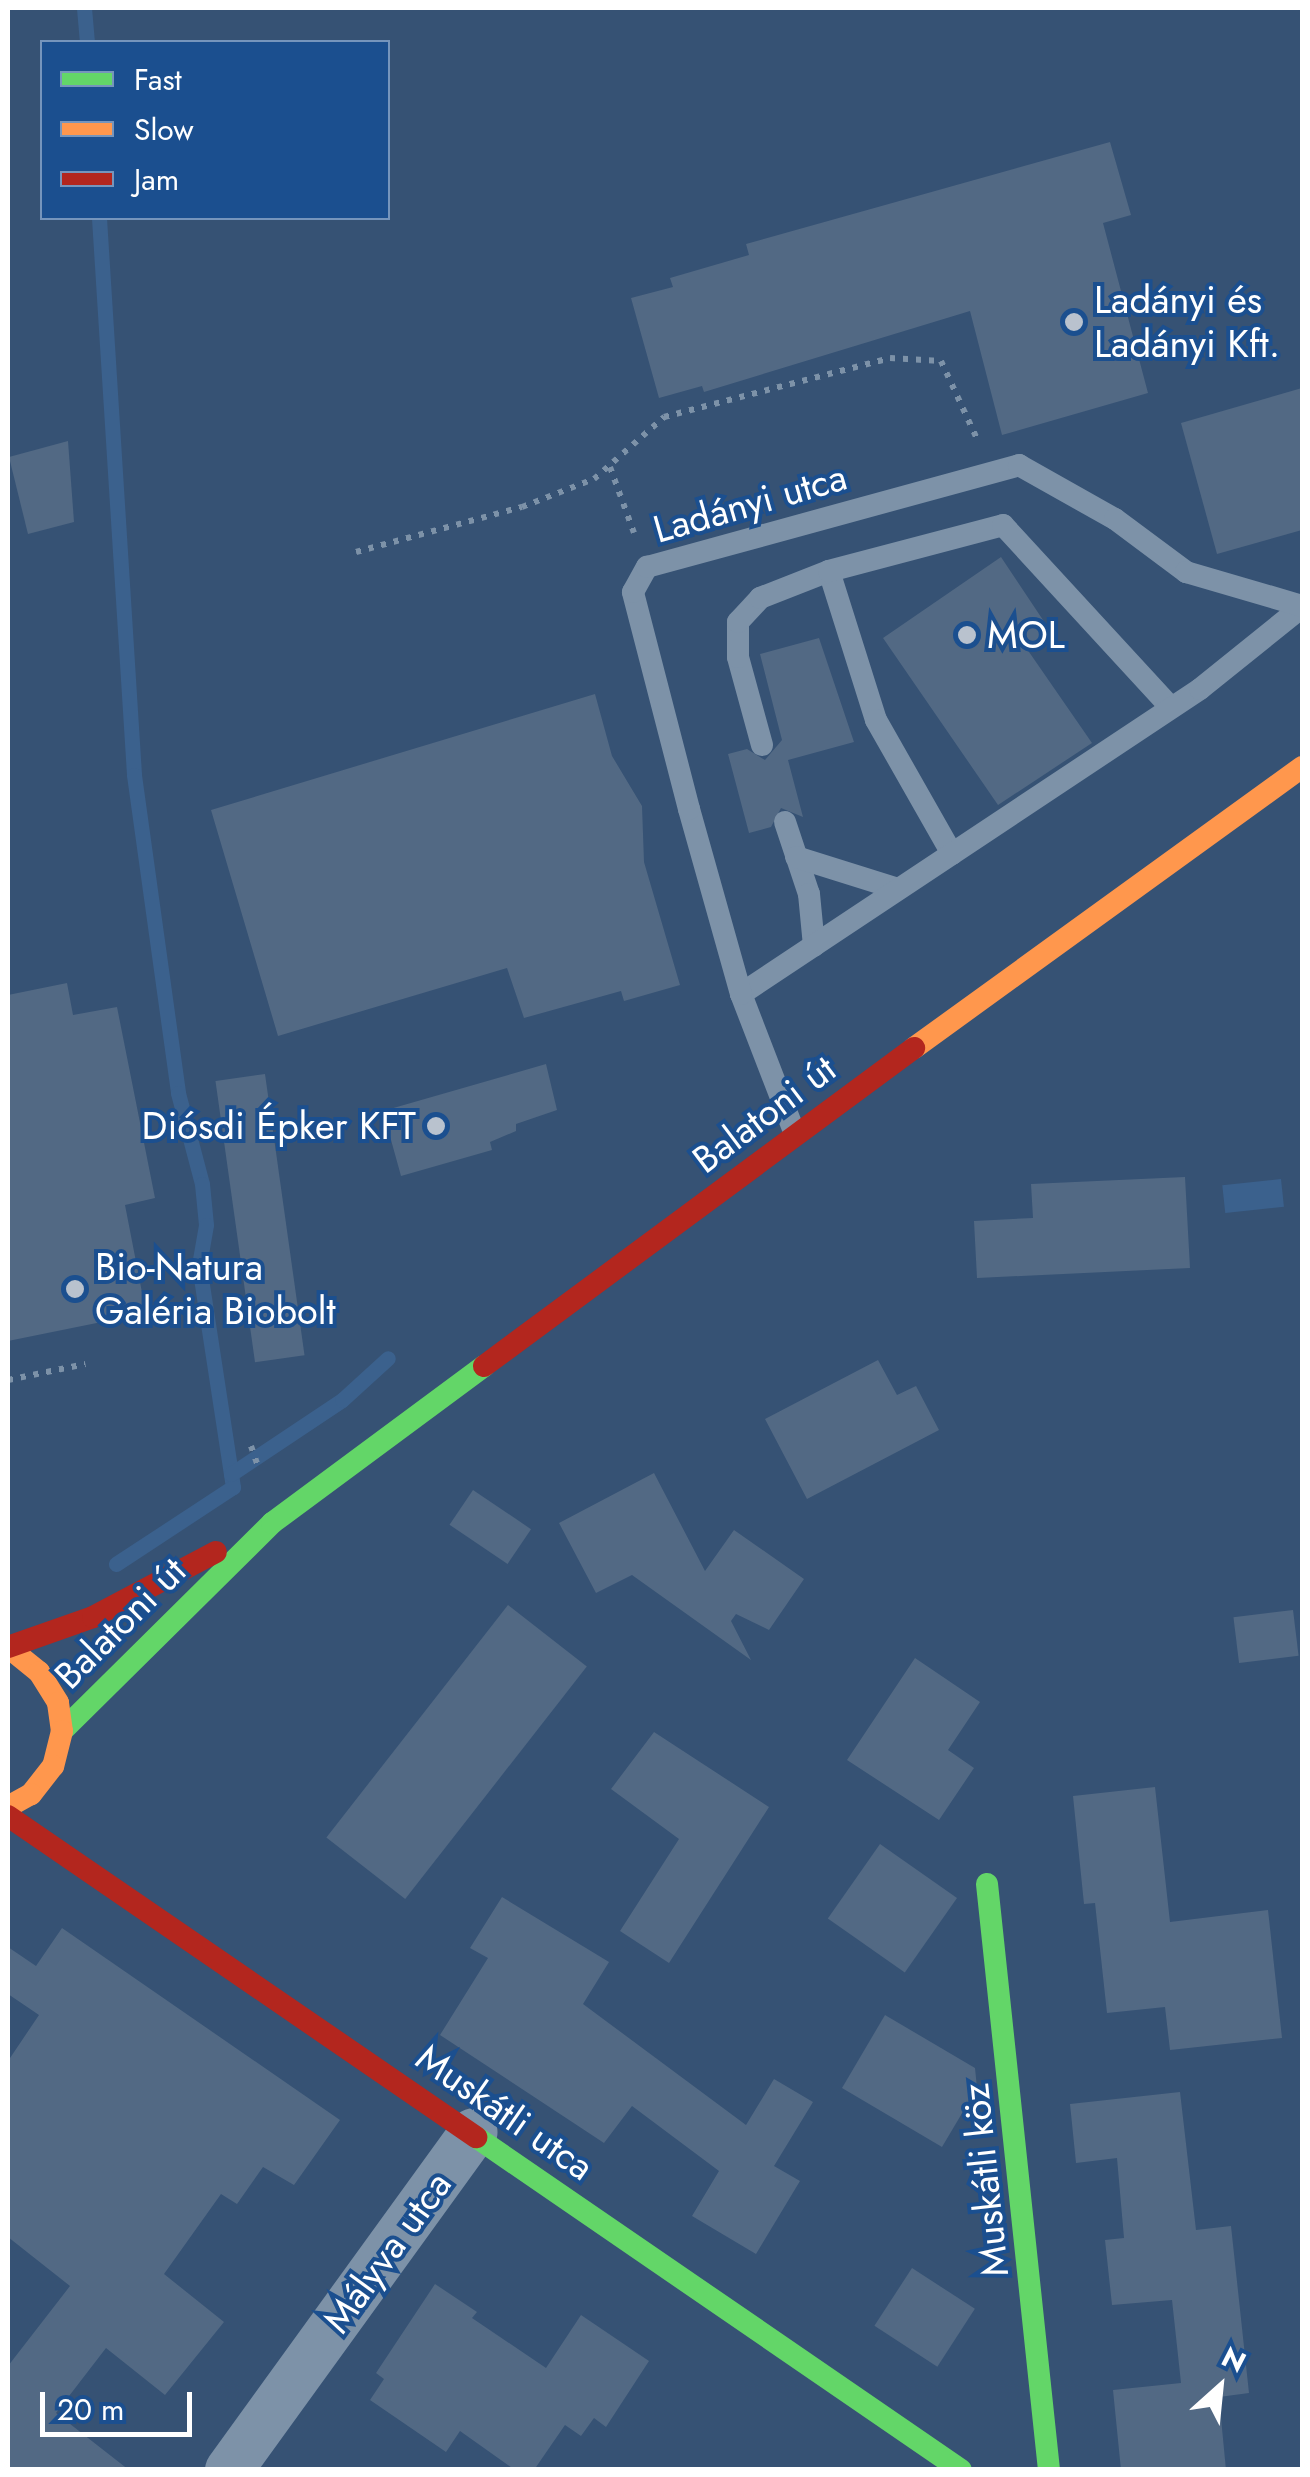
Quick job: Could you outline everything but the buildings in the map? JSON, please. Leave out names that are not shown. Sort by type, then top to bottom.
[{"type":"main road","name":"Balatoni út","points":[[62,1731],[272,1523],[795,1134],[1302,767]]},
{"type":"main road","name":"Balatoni út","points":[[8,1647],[93,1616],[272,1523]]},
{"type":"main road","points":[[8,1647],[39,1672],[58,1703],[62,1731],[53,1766],[31,1794],[8,1807]]},
{"type":"main road","name":"Muskátli utca","points":[[8,1816],[474,2132],[961,2470]]},
{"type":"main road","name":"Muskátli köz","points":[[987,1884],[1049,2470]]},
{"type":"street","name":"Mályva utca","points":[[229,2470],[474,2132]]},
{"type":"lane","name":"Ladányi utca","points":[[795,1134],[742,994],[633,592],[647,567],[1019,465],[1115,519],[1186,572],[1302,607]]},
{"type":"lane","points":[[762,745],[738,657],[738,622],[760,598],[829,571],[1002,525],[1172,708]]},
{"type":"lane","points":[[829,571],[876,720],[952,854]]},
{"type":"lane","points":[[742,994],[1172,708],[1302,607]]},
{"type":"lane","points":[[785,822],[809,894],[814,946]]},
{"type":"lane","points":[[796,856],[898,890]]},
{"type":"path","points":[[356,552],[522,507],[610,467],[664,417],[890,358],[941,361],[990,473]]},
{"type":"path","points":[[610,467],[647,567]]},
{"type":"path","points":[[8,1380],[85,1364]]},
{"type":"water","points":[[1281,1179],[1284,1207],[1225,1213],[1222,1185]]},
{"type":"waterway","points":[[84,8],[87,40]]},
{"type":"waterway","points":[[99,220],[134,775],[178,1093],[202,1184],[206,1225],[199,1265],[233,1487],[116,1564]]},
{"type":"waterway","points":[[231,1474],[342,1400],[388,1358]]},
{"type":"traffic: fast","points":[[62,1731],[272,1523],[484,1366]]},
{"type":"traffic: fast","points":[[987,1884],[1049,2470]]},
{"type":"traffic: fast","points":[[476,2137],[961,2470]]},
{"type":"traffic: slow","points":[[914,1048],[1302,767]]},
{"type":"traffic: slow","points":[[8,1647],[39,1672],[58,1703],[62,1731],[53,1766],[31,1794],[8,1807]]},
{"type":"traffic: jam","points":[[484,1366],[914,1048]]},
{"type":"traffic: jam","points":[[8,1647],[93,1617],[216,1552]]},
{"type":"traffic: jam","points":[[8,1816],[476,2137]]},
{"type":"place","name":"Ladányi és Ladányi Kft.","points":[[1074,322]]},
{"type":"place","name":"MOL","points":[[967,635]]},
{"type":"place","name":"Diósdi Épker KFT","points":[[436,1126]]},
{"type":"place","name":"Bio-Natura Galéria Biobolt","points":[[75,1289]]}]
